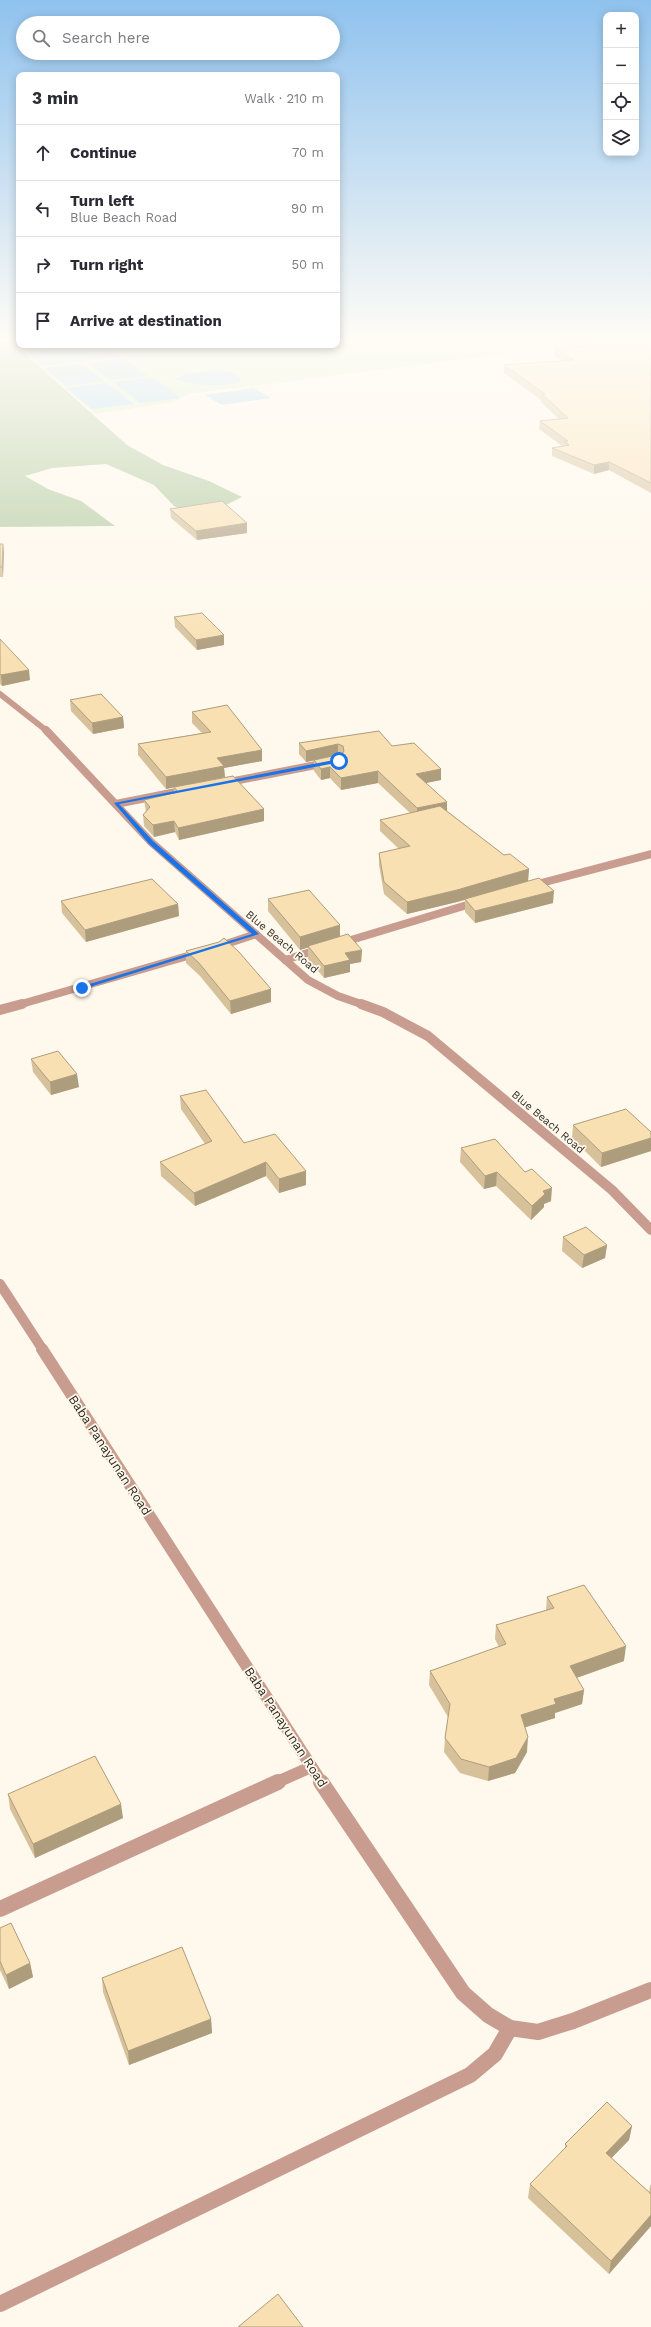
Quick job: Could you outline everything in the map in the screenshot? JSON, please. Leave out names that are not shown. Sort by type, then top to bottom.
[{"type":"street","name":"Blue Beach Road","points":[[0,694],[45,728],[151,842],[308,980],[338,996],[383,1012],[428,1036],[612,1190],[651,1230]]},
{"type":"street","points":[[216,784],[332,762]]},
{"type":"street","points":[[116,804],[193,789]]},
{"type":"street","points":[[525,888],[577,872],[651,854]]},
{"type":"street","points":[[285,960],[487,899]]},
{"type":"street","points":[[0,1010],[82,988],[256,934]]},
{"type":"street","name":"Baba Panayunan Road","points":[[0,1284],[311,1767],[463,1993],[488,2015],[510,2028],[538,2032],[573,2021],[651,1990]]},
{"type":"street","points":[[0,1909],[311,1767]]},
{"type":"street","points":[[0,2304],[436,2093],[470,2074],[495,2054],[510,2028]]},
{"type":"green space","points":[[0,446],[128,446],[163,465],[209,481],[242,497],[222,507],[184,511],[174,506],[154,485],[106,464],[52,468],[25,476],[48,489],[81,501],[115,526],[0,527]]},
{"type":"building","points":[[566,446],[651,446],[651,483],[609,462],[594,465],[552,448]]},
{"type":"building","points":[[222,501],[247,523],[196,531],[170,509]]},
{"type":"building","points":[[0,544],[3,544],[2,567],[0,567]]},
{"type":"building","points":[[202,613],[224,635],[196,640],[174,617]]},
{"type":"building","points":[[0,639],[29,670],[0,674]]},
{"type":"building","points":[[101,694],[123,717],[92,723],[70,700]]},
{"type":"building","points":[[227,705],[262,750],[217,758],[224,766],[166,777],[138,744],[211,732],[192,712]]},
{"type":"building","points":[[379,731],[392,746],[414,743],[441,769],[416,774],[447,802],[417,808],[378,771],[341,778],[330,767],[321,769],[314,760],[342,754],[344,751],[343,746],[338,744],[306,751],[299,743]]},
{"type":"building","points":[[233,776],[264,809],[178,828],[174,821],[153,825],[143,815],[150,807],[144,800],[178,792],[174,787]]},
{"type":"building","points":[[440,806],[504,855],[510,854],[529,869],[457,890],[407,902],[384,882],[379,853],[410,846],[380,820]]},
{"type":"building","points":[[539,878],[554,891],[475,911],[465,899]]},
{"type":"building","points":[[152,879],[178,904],[85,930],[61,901]]},
{"type":"building","points":[[309,890],[340,925],[300,937],[268,899]]},
{"type":"building","points":[[348,934],[362,950],[345,953],[350,960],[324,966],[308,946]]},
{"type":"building","points":[[224,938],[239,952],[271,989],[230,1001],[199,963],[186,951],[219,942]]},
{"type":"building","points":[[58,1051],[77,1074],[50,1082],[31,1059]]},
{"type":"building","points":[[206,1090],[244,1143],[275,1134],[306,1171],[279,1179],[266,1162],[194,1193],[160,1162],[212,1141],[180,1096]]},
{"type":"building","points":[[626,1109],[651,1132],[651,1138],[602,1153],[573,1125]]},
{"type":"building","points":[[495,1139],[525,1172],[532,1169],[552,1188],[543,1191],[545,1194],[532,1206],[497,1172],[485,1176],[461,1148]]},
{"type":"building","points":[[586,1227],[607,1245],[584,1255],[563,1237]]},
{"type":"building","points":[[584,1585],[626,1646],[570,1666],[584,1690],[554,1699],[556,1704],[521,1715],[528,1737],[516,1758],[489,1767],[461,1759],[445,1738],[450,1704],[430,1671],[506,1644],[496,1625],[554,1608],[547,1597]]},
{"type":"building","points":[[95,1756],[121,1804],[33,1844],[8,1794]]},
{"type":"building","points":[[11,1923],[30,1963],[6,1975],[0,1961],[0,1928]]},
{"type":"building","points":[[182,1947],[211,2019],[128,2051],[102,1978]]},
{"type":"building","points":[[607,2102],[632,2126],[606,2153],[651,2194],[651,2215],[611,2261],[530,2184],[567,2146],[565,2144]]},
{"type":"building","points":[[278,2294],[303,2327],[238,2327]]},
{"type":"route","points":[[82,988],[192,956],[256,934],[151,842],[116,804],[339,761]]}]
